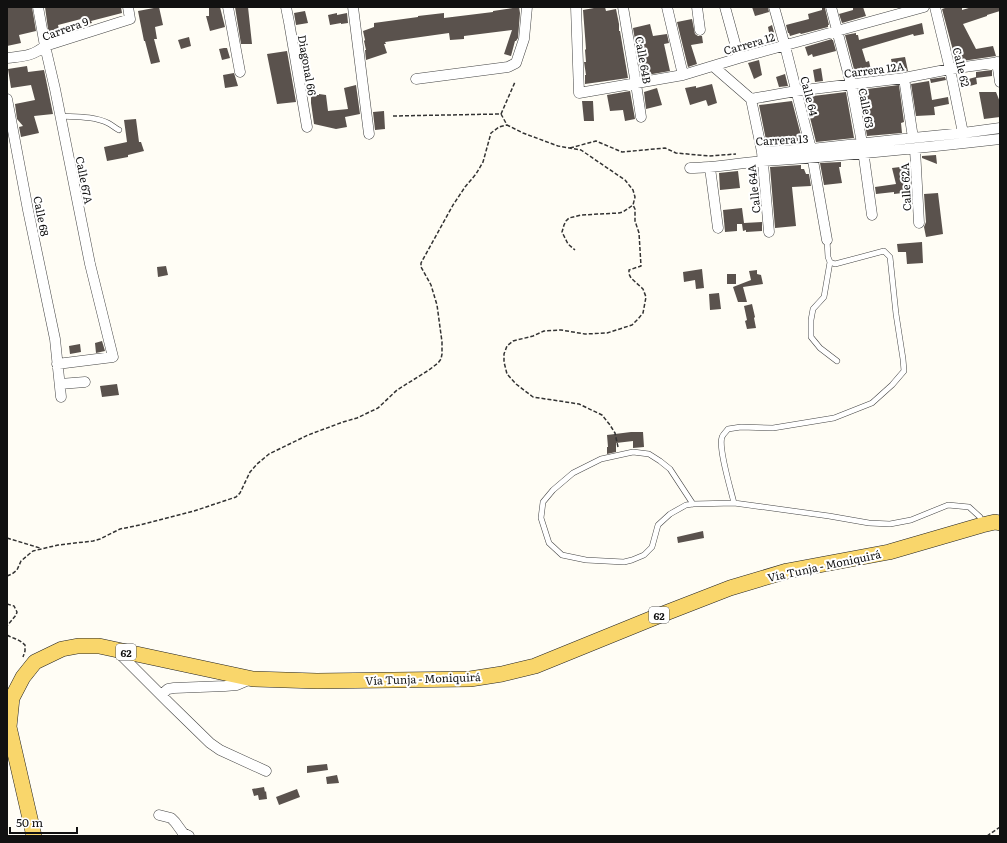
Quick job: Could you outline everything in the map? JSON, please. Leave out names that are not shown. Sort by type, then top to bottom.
[{"type":"main road","name":"Vía Tunja - Moniquirá","points":[[34,836],[9,727],[12,698],[23,677],[36,662],[62,649],[78,646],[99,646],[253,679],[317,681],[470,679],[502,674],[534,666],[730,588],[787,571],[889,552],[982,525],[995,522],[1000,523]]},
{"type":"street","name":"Calle 67A","points":[[38,7],[90,264],[113,357],[58,364]]},
{"type":"street","name":"Carrera 9","points":[[7,58],[32,55],[45,46],[130,19],[128,7]]},
{"type":"street","points":[[228,7],[240,72]]},
{"type":"street","name":"Diagonal 66","points":[[286,7],[307,127]]},
{"type":"street","points":[[353,7],[369,134]]},
{"type":"street","points":[[416,79],[508,67],[516,63],[524,39],[528,7]]},
{"type":"street","name":"Carrera 12","points":[[576,7],[579,93],[683,75],[924,7]]},
{"type":"street","name":"Calle 64B","points":[[623,7],[641,117]]},
{"type":"street","points":[[668,7],[683,75]]},
{"type":"street","points":[[697,7],[700,30]]},
{"type":"street","points":[[725,7],[739,58]]},
{"type":"street","name":"Calle 64","points":[[774,7],[812,154],[827,240]]},
{"type":"street","name":"Calle 63","points":[[831,7],[850,84],[863,148],[872,215]]},
{"type":"street","name":"Calle 62","points":[[935,7],[963,133]]},
{"type":"street","points":[[998,62],[1000,82]]},
{"type":"street","name":"Carrera 12A","points":[[751,99],[796,90],[904,78],[998,62]]},
{"type":"street","points":[[713,66],[751,99]]},
{"type":"street","points":[[904,78],[913,138]]},
{"type":"street","name":"Calle 68","points":[[7,99],[55,339],[61,397]]},
{"type":"street","name":"Calle 64A","points":[[751,99],[762,156],[769,232]]},
{"type":"street","name":"Carrera 13","points":[[690,168],[710,168],[762,156],[812,154],[863,148],[913,138],[1000,128]]},
{"type":"street","name":"Carrera 13","points":[[863,148],[915,149],[1000,139]]},
{"type":"street","name":"Calle 62A","points":[[915,149],[919,223]]},
{"type":"street","points":[[710,168],[718,228]]},
{"type":"street","points":[[60,384],[84,382]]},
{"type":"street","points":[[116,650],[210,743],[220,750],[266,771]]},
{"type":"street","points":[[161,695],[168,689],[237,685],[253,679]]},
{"type":"street","points":[[158,815],[171,818],[183,833],[189,836]]},
{"type":"lane","points":[[60,116],[96,119],[108,123],[119,130]]},
{"type":"lane","points":[[827,240],[828,257],[830,262],[824,297],[813,309],[811,320],[811,337],[820,348],[837,361]]},
{"type":"lane","points":[[734,502],[721,445],[722,438],[728,429],[741,427],[773,428],[834,418],[872,403],[892,385],[904,371],[904,359],[896,314],[890,257],[884,251],[835,264],[830,262]]},
{"type":"lane","points":[[692,504],[670,469],[648,454],[633,452],[601,459],[573,473],[553,490],[543,502],[541,518],[549,543],[562,555],[586,560],[624,562],[644,555],[652,547],[658,525],[670,514],[686,505],[692,504],[734,502],[869,523],[890,524],[911,520],[948,505],[969,507],[980,517],[982,525]]},
{"type":"path","points":[[501,114],[514,82]]},
{"type":"path","points":[[393,116],[501,114]]},
{"type":"path","points":[[501,114],[507,125]]},
{"type":"path","points":[[7,576],[17,570],[21,561],[33,550],[100,539],[120,529],[194,511],[232,498],[240,493],[250,472],[269,454],[308,435],[357,418],[378,408],[397,390],[435,366],[442,354],[442,342],[437,305],[431,284],[421,267],[421,263],[453,205],[484,162],[491,134],[498,127],[507,125],[558,146],[581,150],[625,180],[633,190],[635,197],[633,205],[635,209],[635,221],[639,234],[641,266],[630,270],[629,274],[631,278],[643,289],[646,298],[643,313],[632,325],[608,333],[586,334],[561,330],[544,332],[513,341],[506,346],[504,354],[507,374],[516,384],[533,397],[579,404],[602,415],[615,433],[620,455]]},
{"type":"path","points":[[568,148],[596,141],[622,152],[665,148],[676,153],[709,156],[739,154]]},
{"type":"path","points":[[575,250],[568,244],[562,232],[564,224],[569,218],[581,215],[619,214],[633,205]]},
{"type":"path","points":[[7,538],[40,548]]},
{"type":"path","points":[[7,604],[14,606],[17,612],[7,626]]},
{"type":"path","points":[[7,635],[19,640],[25,645],[20,667],[23,677]]},
{"type":"path","points":[[987,836],[1000,827]]},
{"type":"building","points":[[7,7],[32,7],[36,31],[19,35],[21,43],[7,46]]},
{"type":"building","points":[[45,7],[121,7],[122,13],[91,21],[92,23],[82,25],[81,19],[58,25],[60,34],[51,37],[48,29]]},
{"type":"building","points":[[159,7],[163,25],[155,27],[157,39],[154,39],[160,62],[151,64],[144,41],[138,11]]},
{"type":"building","points":[[209,7],[220,7],[225,27],[210,31],[206,16],[209,16]]},
{"type":"building","points":[[235,7],[248,7],[252,44],[241,44]]},
{"type":"building","points":[[519,7],[518,38],[515,41],[511,56],[504,54],[512,30],[464,36],[464,39],[450,40],[449,33],[385,42],[386,44],[384,44],[387,53],[366,60],[363,31],[374,27],[374,23],[444,13],[444,18]]},
{"type":"building","points":[[593,7],[605,7],[606,11],[616,9],[628,78],[585,84],[586,75],[584,62],[586,62],[586,49],[583,10],[594,8]]},
{"type":"building","points":[[752,7],[768,7],[769,12],[755,16]]},
{"type":"building","points":[[853,7],[863,7],[866,16],[842,23],[839,14],[853,10]]},
{"type":"building","points":[[948,7],[962,7],[962,10],[972,7],[1000,7],[1000,11],[963,24],[976,49],[993,46],[996,56],[956,62],[942,9]]},
{"type":"building","points":[[822,8],[825,8],[829,25],[828,27],[790,36],[786,25],[809,19],[808,14],[822,10]]},
{"type":"building","points":[[305,11],[308,23],[296,25],[294,13]]},
{"type":"building","points":[[337,13],[337,15],[347,13],[348,23],[330,25],[328,15]]},
{"type":"building","points":[[692,19],[695,34],[702,36],[703,43],[691,45],[697,64],[688,67],[677,22]]},
{"type":"building","points":[[922,23],[924,34],[914,36],[913,34],[862,49],[866,62],[869,61],[871,70],[855,73],[845,35],[856,33],[859,40]]},
{"type":"building","points":[[650,24],[653,36],[667,34],[669,43],[664,44],[670,71],[641,76],[633,28]]},
{"type":"building","points":[[772,25],[775,36],[770,37],[768,27]]},
{"type":"building","points":[[189,37],[191,46],[181,49],[178,40]]},
{"type":"building","points":[[832,39],[836,51],[813,57],[812,54],[808,56],[805,47]]},
{"type":"building","points":[[227,48],[230,58],[222,60],[219,49]]},
{"type":"building","points":[[287,51],[296,102],[277,104],[267,54]]},
{"type":"building","points":[[905,57],[908,71],[894,73],[891,59]]},
{"type":"building","points":[[759,60],[762,75],[754,79],[748,63]]},
{"type":"building","points":[[27,66],[28,72],[44,70],[53,114],[34,116],[39,133],[21,137],[19,127],[23,126],[17,119],[15,104],[35,100],[31,85],[11,88],[8,69]]},
{"type":"building","points":[[821,68],[823,81],[815,82],[813,70]]},
{"type":"building","points":[[992,70],[992,76],[976,78],[976,72]]},
{"type":"building","points":[[234,73],[238,86],[225,88],[223,75]]},
{"type":"building","points":[[785,74],[788,86],[779,87],[776,77]]},
{"type":"building","points":[[945,77],[946,80],[931,83],[930,79]]},
{"type":"building","points":[[976,77],[977,84],[963,88],[961,81]]},
{"type":"building","points":[[929,81],[932,100],[948,97],[949,104],[934,107],[935,115],[916,116],[911,84]]},
{"type":"building","points":[[712,84],[717,103],[708,106],[706,100],[690,105],[685,88],[696,86],[696,88]]},
{"type":"building","points":[[356,85],[360,114],[345,117],[347,127],[336,129],[314,124],[311,95],[326,95],[328,111],[348,109],[344,88]]},
{"type":"building","points":[[899,85],[904,122],[901,123],[902,133],[867,136],[859,90]]},
{"type":"building","points":[[657,88],[662,105],[646,109],[644,92]]},
{"type":"building","points":[[630,91],[635,119],[625,121],[623,110],[610,111],[607,95]]},
{"type":"building","points":[[846,92],[854,138],[816,142],[805,97]]},
{"type":"building","points":[[979,92],[996,92],[1000,102],[1000,117],[984,119]]},
{"type":"building","points":[[582,101],[593,101],[594,121],[584,121]]},
{"type":"building","points":[[792,101],[803,143],[767,145],[759,105]]},
{"type":"building","points":[[384,111],[385,129],[375,130],[373,112]]},
{"type":"building","points":[[136,119],[139,142],[141,142],[144,151],[128,155],[128,157],[107,161],[104,147],[127,142],[124,120]]},
{"type":"building","points":[[936,155],[937,164],[922,158],[922,156]]},
{"type":"building","points":[[841,162],[841,167],[839,167],[842,183],[824,185],[820,163]]},
{"type":"building","points":[[801,165],[801,169],[804,169],[806,174],[809,174],[811,186],[792,187],[796,226],[775,228],[770,167]]},
{"type":"building","points":[[908,166],[911,192],[876,194],[875,187],[896,184],[892,168]]},
{"type":"building","points":[[738,171],[740,188],[720,190],[719,173]]},
{"type":"building","points":[[938,193],[943,234],[926,237],[924,227],[926,222],[924,194]]},
{"type":"building","points":[[742,208],[744,223],[762,222],[762,231],[746,232],[746,230],[743,231],[742,224],[737,224],[737,231],[725,232],[723,210]]},
{"type":"building","points":[[922,242],[923,263],[907,264],[906,252],[898,252],[897,244]]},
{"type":"building","points":[[166,266],[168,275],[158,277],[157,267]]},
{"type":"building","points":[[702,269],[704,288],[696,289],[695,280],[684,282],[683,272]]},
{"type":"building","points":[[757,270],[757,274],[761,275],[763,284],[743,287],[747,302],[738,302],[733,287],[751,280],[749,271]]},
{"type":"building","points":[[727,274],[736,274],[736,284],[727,284]]},
{"type":"building","points":[[719,293],[721,309],[710,310],[709,294]]},
{"type":"building","points":[[752,304],[756,328],[747,329],[744,306]]},
{"type":"building","points":[[102,341],[105,351],[96,353],[95,343]]},
{"type":"building","points":[[80,344],[81,352],[70,354],[69,346]]},
{"type":"building","points":[[117,384],[119,395],[102,397],[100,386]]},
{"type":"building","points":[[643,432],[644,447],[633,448],[633,441],[616,443],[616,452],[607,454],[607,435]]},
{"type":"building","points":[[703,531],[704,538],[678,543],[677,537]]},
{"type":"building","points":[[327,764],[328,770],[307,773],[307,766]]},
{"type":"building","points":[[337,775],[339,783],[327,784],[326,777]]},
{"type":"building","points":[[264,787],[267,799],[259,800],[258,795],[254,796],[252,789]]},
{"type":"building","points":[[297,789],[300,797],[279,805],[276,797]]}]
